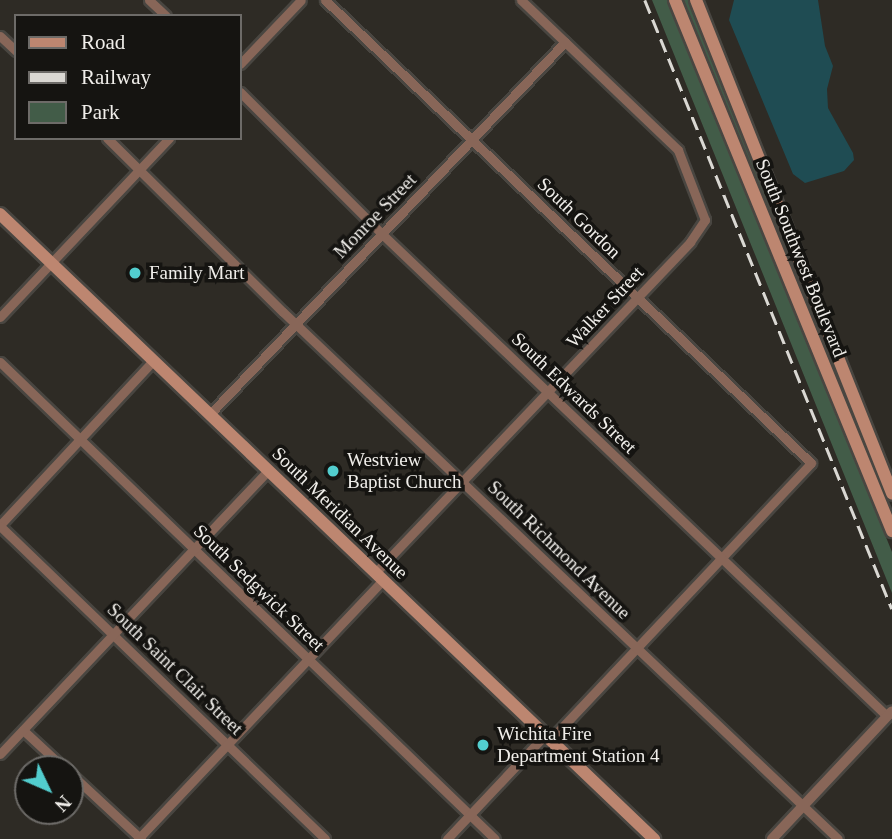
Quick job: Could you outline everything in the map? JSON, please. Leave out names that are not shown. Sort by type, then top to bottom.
[{"type":"main road","name":"South Southwest Boulevard","points":[[675,0],[892,531]]},
{"type":"main road","name":"South Southwest Boulevard","points":[[696,0],[892,493]]},
{"type":"main road","name":"South Meridian Avenue","points":[[0,214],[654,839]]},
{"type":"street","points":[[149,0],[164,14]]},
{"type":"street","points":[[242,62],[301,0]]},
{"type":"street","name":"South Gordon","points":[[325,0],[811,463],[723,558]]},
{"type":"street","points":[[521,0],[565,41]]},
{"type":"street","points":[[0,36],[14,49]]},
{"type":"street","name":"Monroe Street","points":[[209,415],[565,41]]},
{"type":"street","name":"Walker Street","points":[[140,838],[308,660],[463,482],[702,227],[704,211],[678,150],[565,41]]},
{"type":"street","name":"South Edwards Street","points":[[242,94],[382,234],[890,714]]},
{"type":"street","name":"South Richmond Avenue","points":[[109,140],[296,324],[838,839]]},
{"type":"street","points":[[0,317],[167,140]]},
{"type":"street","points":[[0,525],[153,361]]},
{"type":"street","name":"South Sedgwick Street","points":[[0,362],[495,839]]},
{"type":"street","points":[[0,754],[268,471]]},
{"type":"street","name":"South Saint Clair Street","points":[[0,525],[325,839]]},
{"type":"street","points":[[447,839],[637,649],[723,558]]},
{"type":"street","points":[[772,839],[890,714]]},
{"type":"street","points":[[23,730],[50,755]]},
{"type":"street","points":[[84,786],[140,838]]},
{"type":"green space","points":[[652,0],[669,0],[892,552],[892,593]]},
{"type":"green space","points":[[681,0],[691,0],[825,340],[817,334]]},
{"type":"water","points":[[734,0],[818,0],[825,46],[833,66],[827,89],[828,108],[853,153],[854,160],[844,171],[805,183],[793,174],[729,20]]},
{"type":"railway","points":[[645,0],[892,609]]},
{"type":"place","name":"Family Mart","points":[[135,273]]},
{"type":"place","name":"Westview Baptist Church","points":[[333,471]]},
{"type":"place","name":"Wichita Fire Department Station 4","points":[[483,745]]}]
